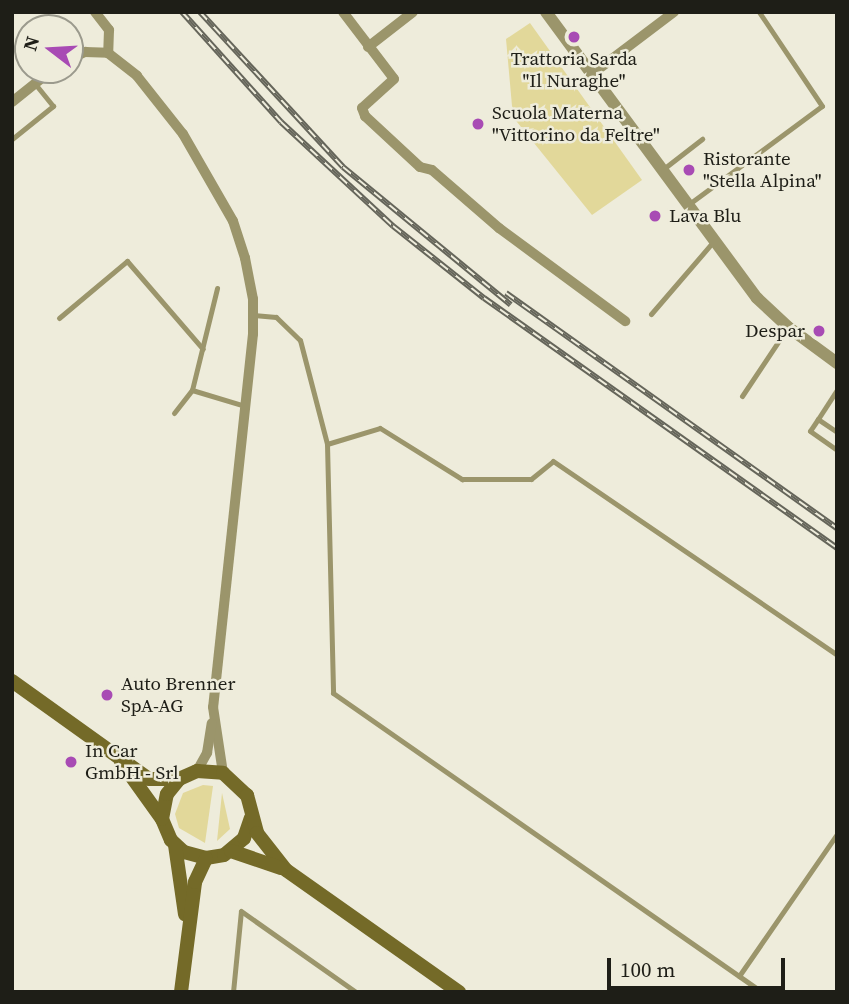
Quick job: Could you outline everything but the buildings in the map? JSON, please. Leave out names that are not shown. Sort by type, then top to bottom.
[{"type":"main road","points":[[12,681],[121,762],[155,781],[179,779],[197,771],[223,773],[247,795],[251,816],[264,845],[285,870],[459,992]]},
{"type":"main road","points":[[121,762],[162,819],[175,845],[187,925]]},
{"type":"main road","points":[[162,819],[167,794],[179,779]]},
{"type":"main road","points":[[175,845],[206,858],[231,851],[244,838],[251,816]]},
{"type":"main road","points":[[231,851],[285,870]]},
{"type":"main road","points":[[181,992],[187,925],[195,882],[206,858]]},
{"type":"street","points":[[95,12],[109,30],[108,53]]},
{"type":"street","points":[[342,12],[394,79],[362,107],[365,116],[420,167],[432,170],[499,228],[625,321]]},
{"type":"street","points":[[368,47],[413,12]]},
{"type":"street","points":[[546,12],[713,243],[788,327],[837,363]]},
{"type":"street","points":[[592,74],[674,12]]},
{"type":"street","points":[[84,52],[108,53],[137,76],[183,134],[233,221],[245,258],[253,315],[245,406],[214,719],[207,753],[197,771]]},
{"type":"street","points":[[12,102],[35,84]]},
{"type":"street","points":[[214,719],[223,773]]},
{"type":"lane","points":[[687,206],[822,106],[760,12]]},
{"type":"lane","points":[[12,139],[52,106],[35,84]]},
{"type":"lane","points":[[662,170],[702,139]]},
{"type":"lane","points":[[651,314],[713,243]]},
{"type":"lane","points":[[59,318],[127,261],[203,349]]},
{"type":"lane","points":[[174,413],[192,390],[217,288]]},
{"type":"lane","points":[[253,315],[276,317],[300,340],[327,444],[333,693],[762,992]]},
{"type":"lane","points":[[742,396],[788,327]]},
{"type":"lane","points":[[192,390],[245,406]]},
{"type":"lane","points":[[837,390],[810,431],[837,450]]},
{"type":"lane","points":[[818,419],[837,432]]},
{"type":"lane","points":[[327,444],[380,428],[462,479],[531,479],[553,461],[837,655]]},
{"type":"lane","points":[[739,976],[837,834]]},
{"type":"lane","points":[[233,992],[242,911],[356,992]]},
{"type":"shaded area","points":[[530,23],[642,180],[592,215],[513,117],[506,39]]},
{"type":"shaded area","points":[[203,785],[213,786],[205,843],[179,828],[175,814],[183,793]]},
{"type":"shaded area","points":[[222,793],[230,829],[217,841]]},
{"type":"railway","points":[[182,12],[281,122],[393,226],[484,298],[837,548]]},
{"type":"railway","points":[[200,12],[343,167],[511,305]]},
{"type":"railway","points":[[506,293],[837,528]]},
{"type":"place","name":"Trattoria Sarda \"Il Nuraghe\"","points":[[574,37]]},
{"type":"place","name":"Scuola Materna \"Vittorino da Feltre\"","points":[[478,124]]},
{"type":"place","name":"Ristorante \"Stella Alpina\"","points":[[689,170]]},
{"type":"place","name":"Lava Blu","points":[[655,216]]},
{"type":"place","name":"Despar","points":[[819,331]]},
{"type":"place","name":"Auto Brenner SpA-AG","points":[[107,695]]},
{"type":"place","name":"In Car GmbH - Srl","points":[[71,762]]}]
